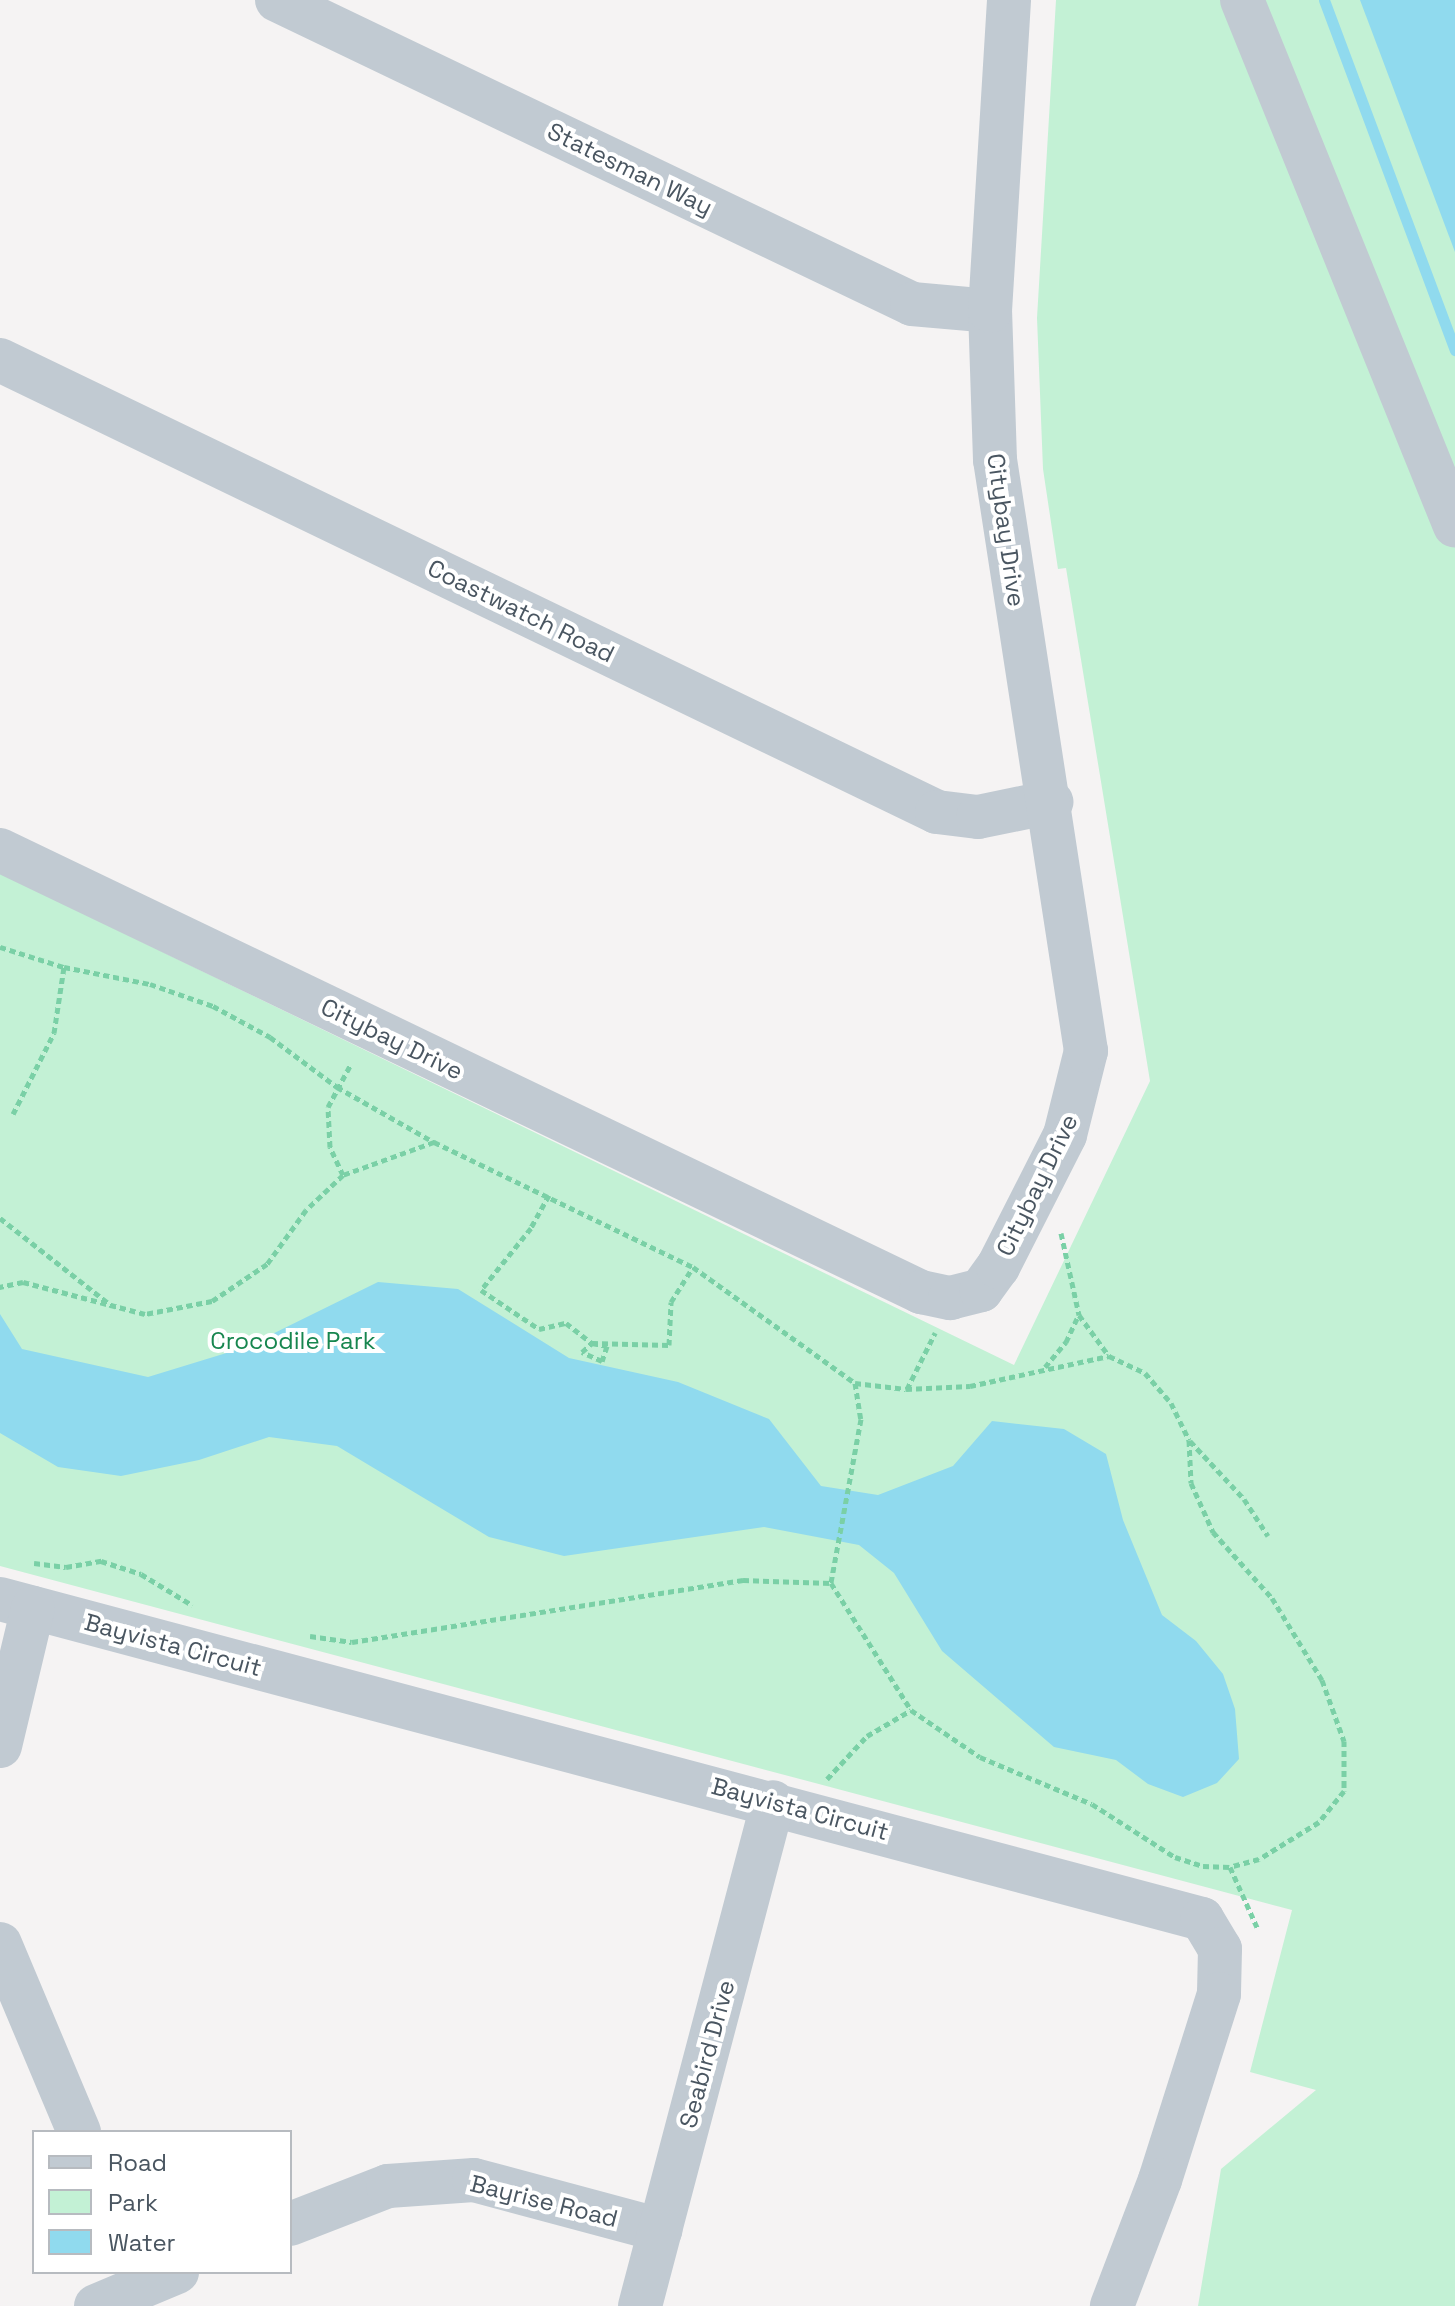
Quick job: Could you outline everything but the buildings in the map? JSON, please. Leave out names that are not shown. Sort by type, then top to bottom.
[{"type":"street","name":"Statesman Way","points":[[277,0],[912,304],[990,311]]},
{"type":"street","name":"Citybay Drive","points":[[0,850],[921,1292],[950,1298],[972,1294],[992,1279],[1065,1135],[1083,1078],[1085,1030],[1051,802],[1003,535],[990,392],[990,311],[1009,0]]},
{"type":"street","points":[[1242,0],[1455,526]]},
{"type":"street","name":"Coastwatch Road","points":[[0,360],[937,812],[978,817],[1051,802]]},
{"type":"street","points":[[0,1746],[16,1604]]},
{"type":"street","name":"Bayvista Circuit","points":[[16,1604],[1180,1910],[1202,1919],[1214,1934],[1223,1966],[1219,1994],[1160,2180],[1112,2306]]},
{"type":"street","name":"Seabird Drive","points":[[640,2306],[773,1802]]},
{"type":"street","points":[[0,1944],[78,2130]]},
{"type":"street","name":"Bayrise Road","points":[[292,2223],[388,2186],[474,2180],[660,2230]]},
{"type":"street","points":[[96,2306],[152,2277]]},
{"type":"path","points":[[0,947],[64,967],[150,984],[213,1006],[270,1037],[337,1087],[434,1142],[693,1267],[855,1383],[906,1389],[970,1386],[1109,1356]]},
{"type":"path","points":[[13,1114],[54,1033],[64,967]]},
{"type":"path","points":[[337,1087],[326,1127],[343,1175]]},
{"type":"path","points":[[0,1287],[12,1283],[145,1314],[179,1311],[241,1286],[267,1264],[306,1210],[343,1175],[434,1142]]},
{"type":"path","points":[[549,1195],[531,1228],[481,1290],[539,1329],[566,1323],[592,1343],[607,1346],[602,1361],[582,1352],[592,1343],[669,1345],[671,1302],[693,1267]]},
{"type":"path","points":[[0,1218],[116,1309]]},
{"type":"path","points":[[1062,1222],[1079,1315],[1109,1356],[1145,1373],[1171,1403],[1189,1440],[1244,1499],[1268,1536]]},
{"type":"path","points":[[1044,1369],[1066,1342],[1079,1315]]},
{"type":"path","points":[[855,1383],[861,1419],[831,1583],[911,1710],[980,1757],[1092,1804],[1175,1857],[1230,1867],[1270,1854],[1319,1822],[1344,1791],[1344,1741],[1322,1680],[1272,1598],[1213,1532],[1191,1483],[1189,1440]]},
{"type":"path","points":[[66,1567],[101,1561],[141,1574],[200,1608]]},
{"type":"path","points":[[294,1634],[352,1642],[743,1580],[831,1583]]},
{"type":"path","points":[[821,1815],[821,1793],[829,1774],[867,1736],[911,1710]]},
{"type":"path","points":[[1230,1867],[1260,1943]]},
{"type":"green space","name":"Crocodile Park","points":[[1056,0],[1455,0],[1455,2306],[1198,2306],[1221,2169],[1316,2090],[1250,2072],[1292,1910],[0,1566],[0,873],[1014,1365],[1150,1081],[1066,568],[1058,569],[1043,469],[1037,318]]},
{"type":"water","points":[[1360,0],[1455,0],[1455,252]]},
{"type":"water","points":[[378,1282],[458,1289],[569,1358],[678,1382],[769,1419],[821,1486],[878,1495],[953,1466],[992,1421],[1064,1429],[1106,1454],[1123,1520],[1162,1615],[1196,1641],[1223,1674],[1235,1709],[1239,1759],[1217,1783],[1183,1797],[1148,1784],[1116,1760],[1054,1747],[942,1651],[894,1573],[859,1545],[764,1527],[564,1556],[489,1537],[337,1446],[269,1437],[199,1460],[121,1476],[58,1467],[0,1433],[0,1314],[22,1349],[148,1377],[246,1347]]},
{"type":"waterway","points":[[1324,0],[1455,350]]}]
